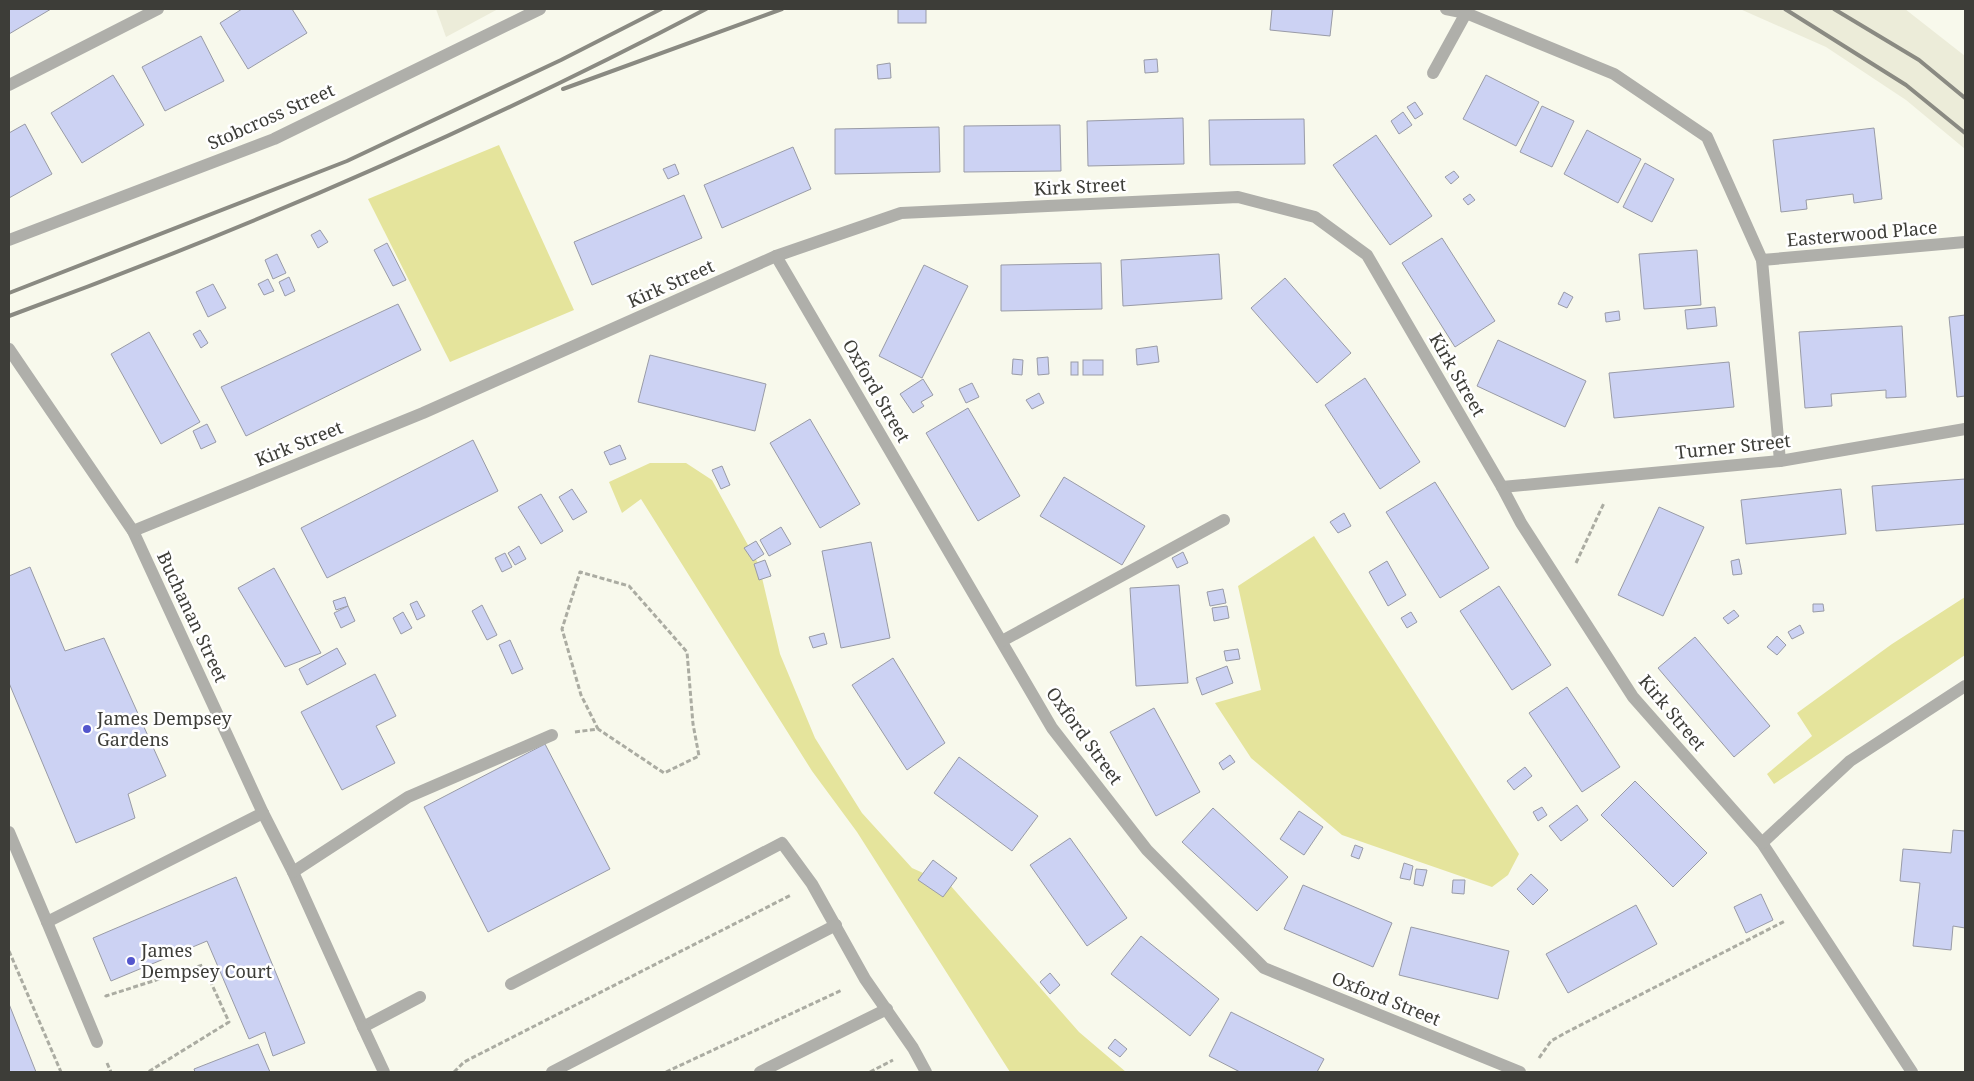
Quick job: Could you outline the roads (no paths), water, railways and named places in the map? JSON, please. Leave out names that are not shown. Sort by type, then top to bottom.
[{"type":"street","points":[[9,85],[158,9]]},
{"type":"street","name":"Stobcross Street","points":[[9,240],[274,139],[540,9]]},
{"type":"street","points":[[1446,9],[1466,13],[1614,74],[1707,137],[1762,260],[1780,461]]},
{"type":"street","points":[[1433,73],[1466,13]]},
{"type":"street","name":"Kirk Street","points":[[133,531],[423,412],[776,256],[901,213],[1238,197],[1315,216],[1367,255],[1521,523],[1633,697],[1762,843],[1912,1072]]},
{"type":"street","name":"Easterwood Place","points":[[1762,260],[1965,242]]},
{"type":"street","name":"Oxford Street","points":[[776,256],[1052,728],[1147,850],[1264,968],[1520,1072]]},
{"type":"street","name":"Buchanan Street","points":[[9,348],[133,531],[263,813],[293,872],[384,1072]]},
{"type":"street","name":"Turner Street","points":[[1502,487],[1780,461],[1965,429]]},
{"type":"street","points":[[1002,641],[1224,520]]},
{"type":"street","points":[[1762,843],[1850,761],[1965,686]]},
{"type":"street","points":[[293,872],[408,797],[552,735]]},
{"type":"street","points":[[47,922],[263,813]]},
{"type":"street","points":[[9,832],[97,1042]]},
{"type":"street","points":[[511,984],[782,843],[812,884],[866,980],[913,1048],[926,1072]]},
{"type":"street","points":[[552,1072],[836,925]]},
{"type":"street","points":[[363,1027],[420,997]]},
{"type":"street","points":[[760,1072],[887,1009]]},
{"type":"railway","points":[[9,293],[347,161],[561,60],[661,9]]},
{"type":"railway","points":[[9,316],[187,248],[362,174],[536,95],[706,9]]},
{"type":"railway","points":[[563,89],[782,9]]},
{"type":"railway","points":[[1785,9],[1906,85],[1965,133]]},
{"type":"railway","points":[[1834,9],[1919,60],[1965,98]]},
{"type":"place","name":"James Dempsey Gardens","points":[[87,729]]},
{"type":"place","name":"James Dempsey Court","points":[[131,961]]}]
